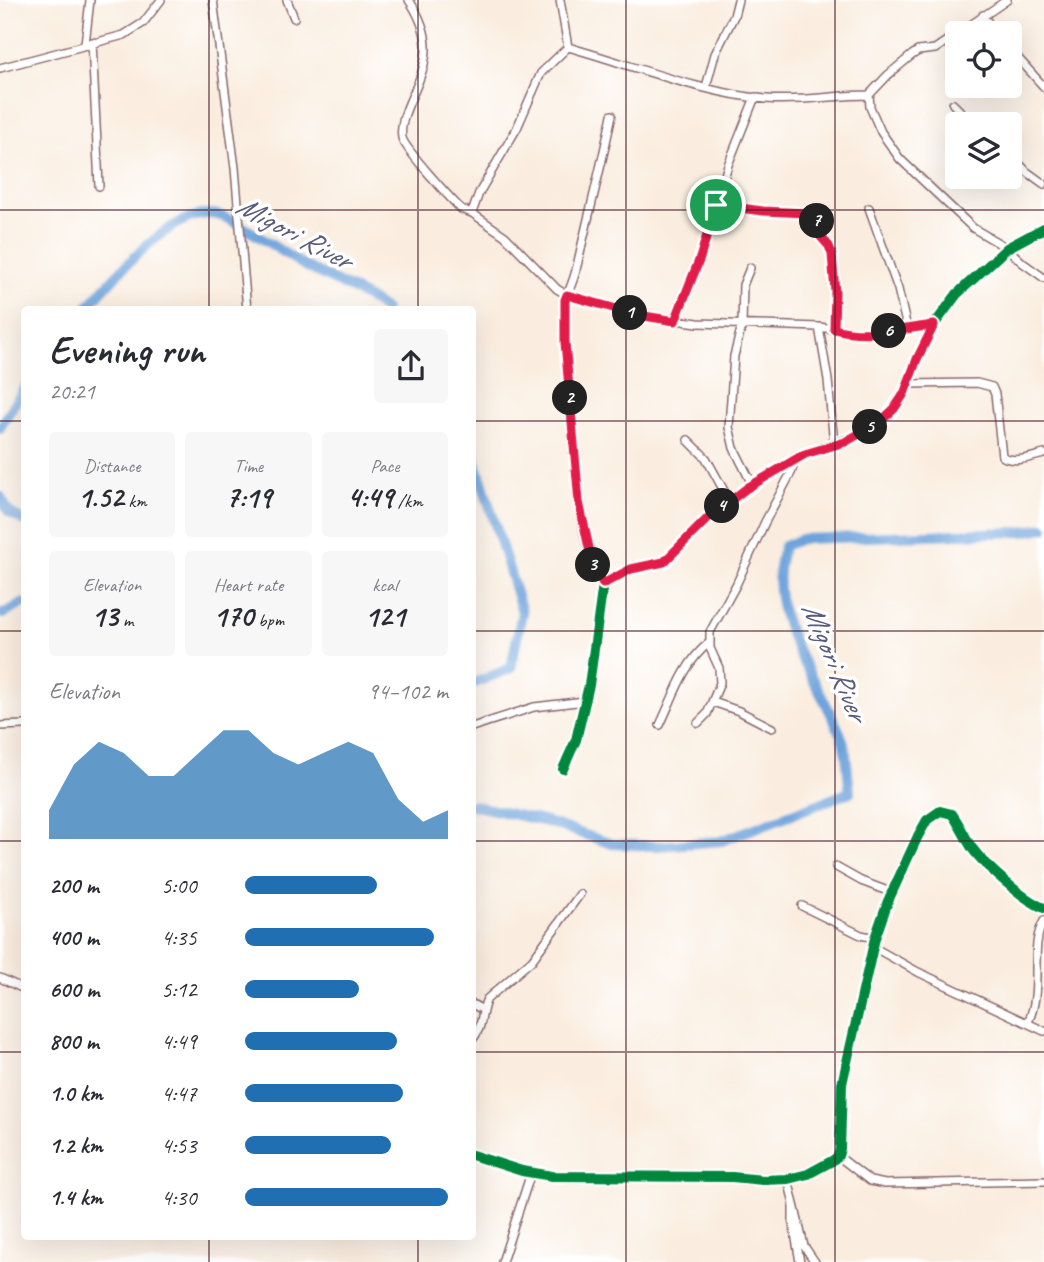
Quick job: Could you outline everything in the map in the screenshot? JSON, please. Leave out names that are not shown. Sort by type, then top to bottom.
[{"type":"street","points":[[90,0],[89,43],[99,186]]},
{"type":"street","points":[[0,68],[131,31],[147,19],[162,0]]},
{"type":"street","points":[[213,0],[238,202],[247,306]]},
{"type":"street","points":[[287,0],[294,18]]},
{"type":"street","points":[[410,0],[424,26],[427,49],[422,75],[402,123],[403,141],[461,209],[472,213],[505,236],[546,280],[567,295],[638,315],[675,321],[819,327],[861,333],[934,325]]},
{"type":"street","points":[[560,0],[569,47]]},
{"type":"street","points":[[706,87],[715,54],[734,16],[738,0]]},
{"type":"street","points":[[976,21],[1007,0]]},
{"type":"street","points":[[984,15],[986,21]]},
{"type":"street","points":[[569,47],[706,87],[779,99],[869,95],[912,55],[918,51],[935,49],[945,42]]},
{"type":"street","points":[[472,213],[479,193],[517,128],[541,73],[569,47]]},
{"type":"street","points":[[1022,63],[1044,87]]},
{"type":"street","points":[[869,95],[870,107],[881,132],[900,159],[973,228],[1007,248],[1023,264],[1044,278]]},
{"type":"street","points":[[675,321],[700,258],[728,166],[755,97]]},
{"type":"street","points":[[953,104],[961,112]]},
{"type":"street","points":[[563,769],[574,746],[585,701],[595,652],[603,584],[591,557],[579,502],[564,306],[575,277],[612,115]]},
{"type":"street","points":[[1022,167],[1044,184]]},
{"type":"street","points":[[716,205],[807,213],[814,216],[821,237],[832,254],[834,329]]},
{"type":"street","points":[[869,208],[898,289],[907,328]]},
{"type":"street","points":[[603,584],[631,569],[664,562],[673,556],[701,524],[752,484],[794,460],[857,436],[889,415],[900,401],[934,325],[957,294],[1007,248],[1044,228]]},
{"type":"street","points":[[750,268],[743,285],[742,325],[734,356],[729,427],[734,448],[752,484]]},
{"type":"street","points":[[819,327],[828,380],[834,445]]},
{"type":"street","points":[[907,384],[977,383],[992,387],[1002,456],[1013,460],[1044,454]]},
{"type":"street","points":[[688,440],[709,463],[729,500]]},
{"type":"street","points":[[698,723],[705,717],[719,689],[720,673],[709,643],[710,632],[791,473],[794,460]]},
{"type":"street","points":[[660,725],[691,662],[709,643]]},
{"type":"street","points":[[476,726],[534,707],[585,701]]},
{"type":"street","points":[[713,702],[739,711],[772,728]]},
{"type":"street","points":[[0,726],[21,725]]},
{"type":"street","points":[[476,1155],[531,1173],[637,1178],[788,1180],[818,1170],[838,1156],[842,1141],[842,1084],[875,938],[927,820],[936,813],[946,811],[952,814],[972,847],[983,859],[1027,899],[1044,908]]},
{"type":"street","points":[[836,867],[893,893]]},
{"type":"street","points":[[476,1034],[480,1028],[484,1004],[491,993],[532,960],[580,894]]},
{"type":"street","points":[[802,906],[861,935],[875,938]]},
{"type":"street","points":[[1028,1022],[1034,1006],[1038,939],[1044,920]]},
{"type":"street","points":[[873,947],[918,972],[1044,1031]]},
{"type":"street","points":[[0,978],[21,988]]},
{"type":"street","points":[[476,1006],[483,1010]]},
{"type":"street","points":[[838,1156],[870,1181],[886,1184],[1044,1181]]},
{"type":"street","points":[[502,1262],[531,1173]]},
{"type":"street","points":[[788,1180],[804,1246],[815,1262]]},
{"type":"street","points":[[794,1206],[793,1222],[800,1262]]},
{"type":"waterway","name":"Migori River","points":[[89,306],[146,246],[165,231],[204,214],[221,216],[240,225],[300,263],[379,306]]},
{"type":"waterway","name":"Migori River","points":[[0,428],[21,393]]},
{"type":"waterway","name":"Migori River","points":[[476,462],[522,612],[511,668],[476,682]]},
{"type":"waterway","name":"Migori River","points":[[0,496],[9,512],[21,519]]},
{"type":"waterway","name":"Migori River","points":[[476,806],[547,822],[612,844],[657,846],[721,841],[850,792],[843,740],[785,619],[779,571],[784,546],[801,539],[1021,532],[1044,528]]},
{"type":"waterway","name":"Migori River","points":[[0,613],[21,605]]},
{"type":"cycle path","points":[[563,769],[576,740],[589,685],[603,584],[631,569],[664,562],[708,518],[758,481],[805,454],[857,436],[889,415],[903,394],[934,325],[957,294],[1007,248],[1044,228]]},
{"type":"cycle path","points":[[476,1156],[522,1171],[552,1176],[732,1177],[763,1180],[788,1179],[808,1174],[838,1156],[842,1084],[875,938],[888,901],[927,820],[940,811],[952,814],[972,848],[986,864],[1005,882],[1044,908]]},
{"type":"route","points":[[716,205],[781,213],[807,213],[814,216],[822,240],[829,246],[832,254],[834,329],[872,333],[934,325],[904,394],[889,415],[857,436],[805,454],[747,488],[708,518],[673,556],[664,562],[631,569],[603,584],[591,557],[579,502],[565,342],[565,300],[567,295],[638,315],[675,321],[700,258],[716,205]]}]
